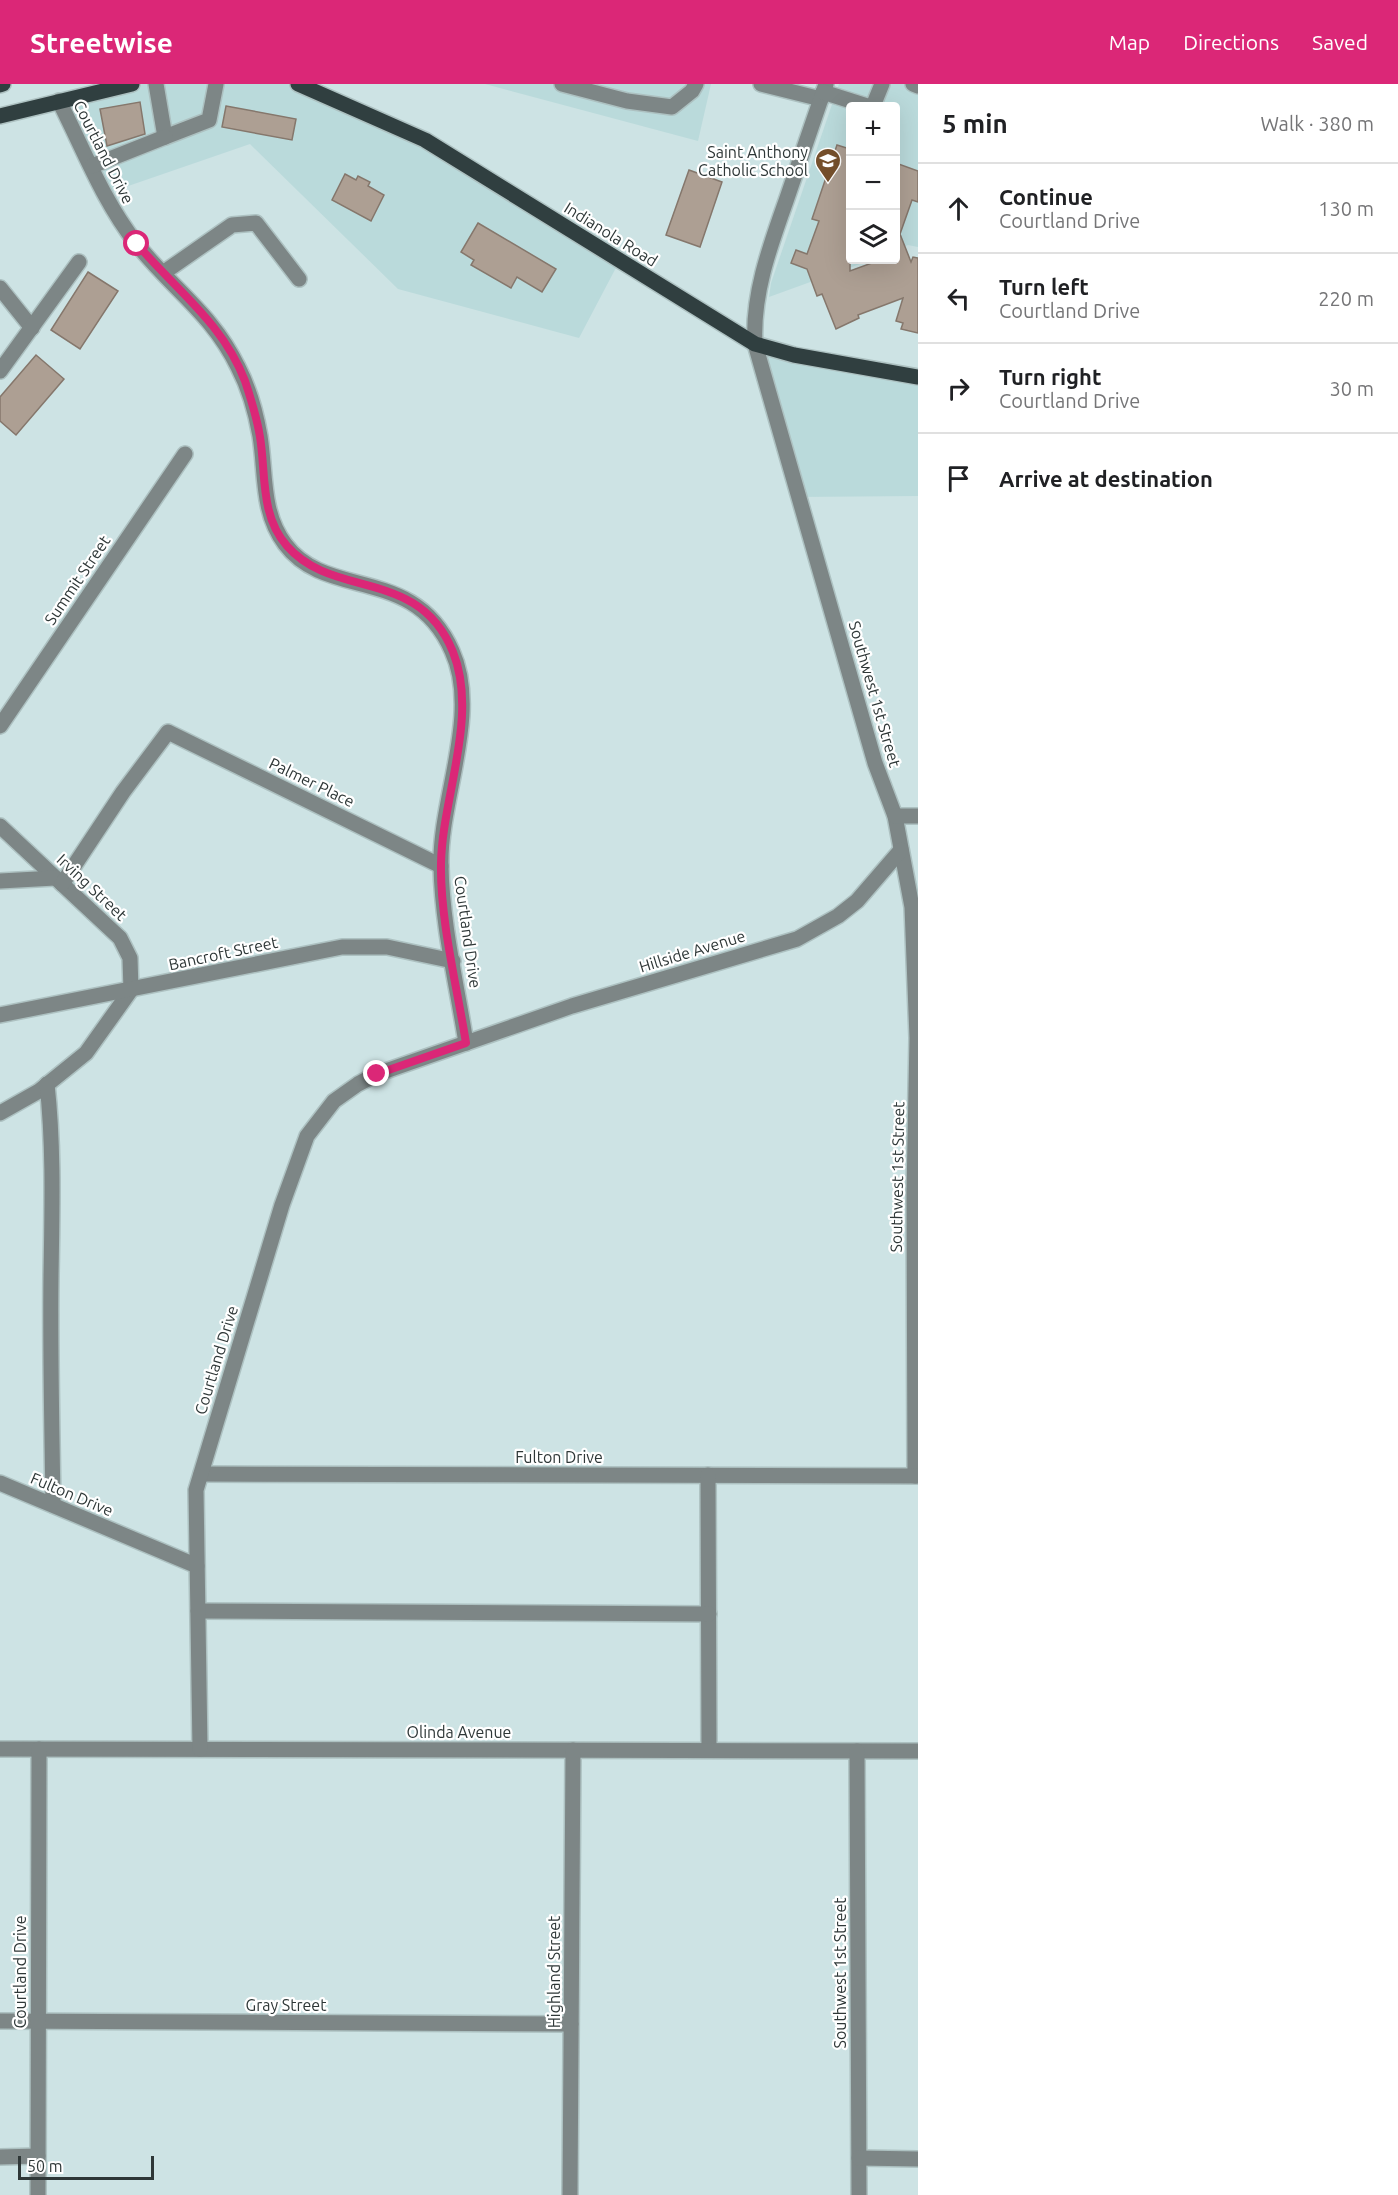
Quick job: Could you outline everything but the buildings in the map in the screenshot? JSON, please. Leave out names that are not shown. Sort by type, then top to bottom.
[{"type":"main road","points":[[0,116],[132,84]]},
{"type":"main road","name":"Indianola Road","points":[[298,84],[425,140],[755,344],[794,355],[918,377]]},
{"type":"street","points":[[156,84],[165,137]]},
{"type":"street","points":[[92,166],[209,120],[216,84]]},
{"type":"street","points":[[562,84],[627,101],[672,106],[692,91],[696,84]]},
{"type":"street","points":[[761,84],[823,92],[854,102]]},
{"type":"street","points":[[875,102],[882,84]]},
{"type":"street","points":[[913,84],[918,86]]},
{"type":"street","name":"Southwest 1st Street","points":[[823,92],[768,257],[756,313],[755,344],[875,763],[895,816],[912,907],[918,1038],[914,1192],[916,1476]]},
{"type":"street","name":"Courtland Drive","points":[[59,101],[118,219],[162,273],[205,314],[237,365],[249,394],[260,437],[267,503],[275,526],[285,544],[305,563],[324,573],[387,589],[408,599],[435,622],[453,651],[461,685],[459,748],[443,827],[441,866],[466,1043],[377,1074],[358,1084],[334,1101],[307,1136],[282,1206],[196,1490],[200,1749]]},
{"type":"street","points":[[162,273],[232,225],[256,223],[299,279]]},
{"type":"street","points":[[0,371],[79,262]]},
{"type":"street","points":[[0,288],[32,328]]},
{"type":"street","name":"Summit Street","points":[[0,726],[185,454]]},
{"type":"street","name":"Palmer Place","points":[[59,881],[168,732],[441,866]]},
{"type":"street","points":[[895,816],[918,816]]},
{"type":"street","name":"Irving Street","points":[[0,826],[120,938],[130,958],[131,990]]},
{"type":"street","name":"Hillside Avenue","points":[[466,1043],[572,1006],[797,939],[838,916],[857,901],[901,850]]},
{"type":"street","points":[[0,881],[59,881]]},
{"type":"street","name":"Bancroft Street","points":[[0,1015],[342,947],[387,947],[453,961]]},
{"type":"street","points":[[0,1113],[47,1084],[86,1053],[131,990]]},
{"type":"street","points":[[47,1084],[52,1133],[54,1211],[51,1276],[53,1505]]},
{"type":"street","name":"Fulton Drive","points":[[201,1474],[916,1476]]},
{"type":"street","points":[[708,1475],[709,1750]]},
{"type":"street","name":"Fulton Drive","points":[[0,1483],[197,1566]]},
{"type":"street","points":[[198,1611],[709,1614]]},
{"type":"street","name":"Olinda Avenue","points":[[0,1749],[918,1751]]},
{"type":"street","name":"Courtland Drive","points":[[38,2195],[39,1749]]},
{"type":"street","name":"Highland Street","points":[[570,2195],[573,1750]]},
{"type":"street","name":"Southwest 1st Street","points":[[857,1751],[859,2195]]},
{"type":"street","name":"Gray Street","points":[[0,2022],[571,2024]]},
{"type":"street","points":[[0,2157],[38,2156]]},
{"type":"street","points":[[859,2158],[918,2159]]},
{"type":"shaded area","points":[[132,84],[298,84],[425,140],[619,262],[579,338],[398,289],[250,144],[105,194],[59,101]]},
{"type":"shaded area","points":[[485,84],[711,84],[698,141]]},
{"type":"shaded area","name":"Saint Anthony Catholic School","points":[[839,84],[918,84],[918,247],[908,245],[900,248],[900,102],[846,102],[846,264],[860,264],[769,297],[771,283]]},
{"type":"shaded area","points":[[755,344],[918,377],[918,496],[796,497]]},
{"type":"place","name":"Saint Anthony Catholic School","points":[[828,184]]},
{"type":"route","points":[[137,244],[156,268],[178,286],[205,314],[237,365],[249,394],[260,437],[267,503],[275,526],[285,544],[305,563],[324,573],[387,589],[408,599],[435,622],[453,651],[461,685],[459,748],[443,827],[441,866],[445,910],[466,1043],[377,1074]]}]
